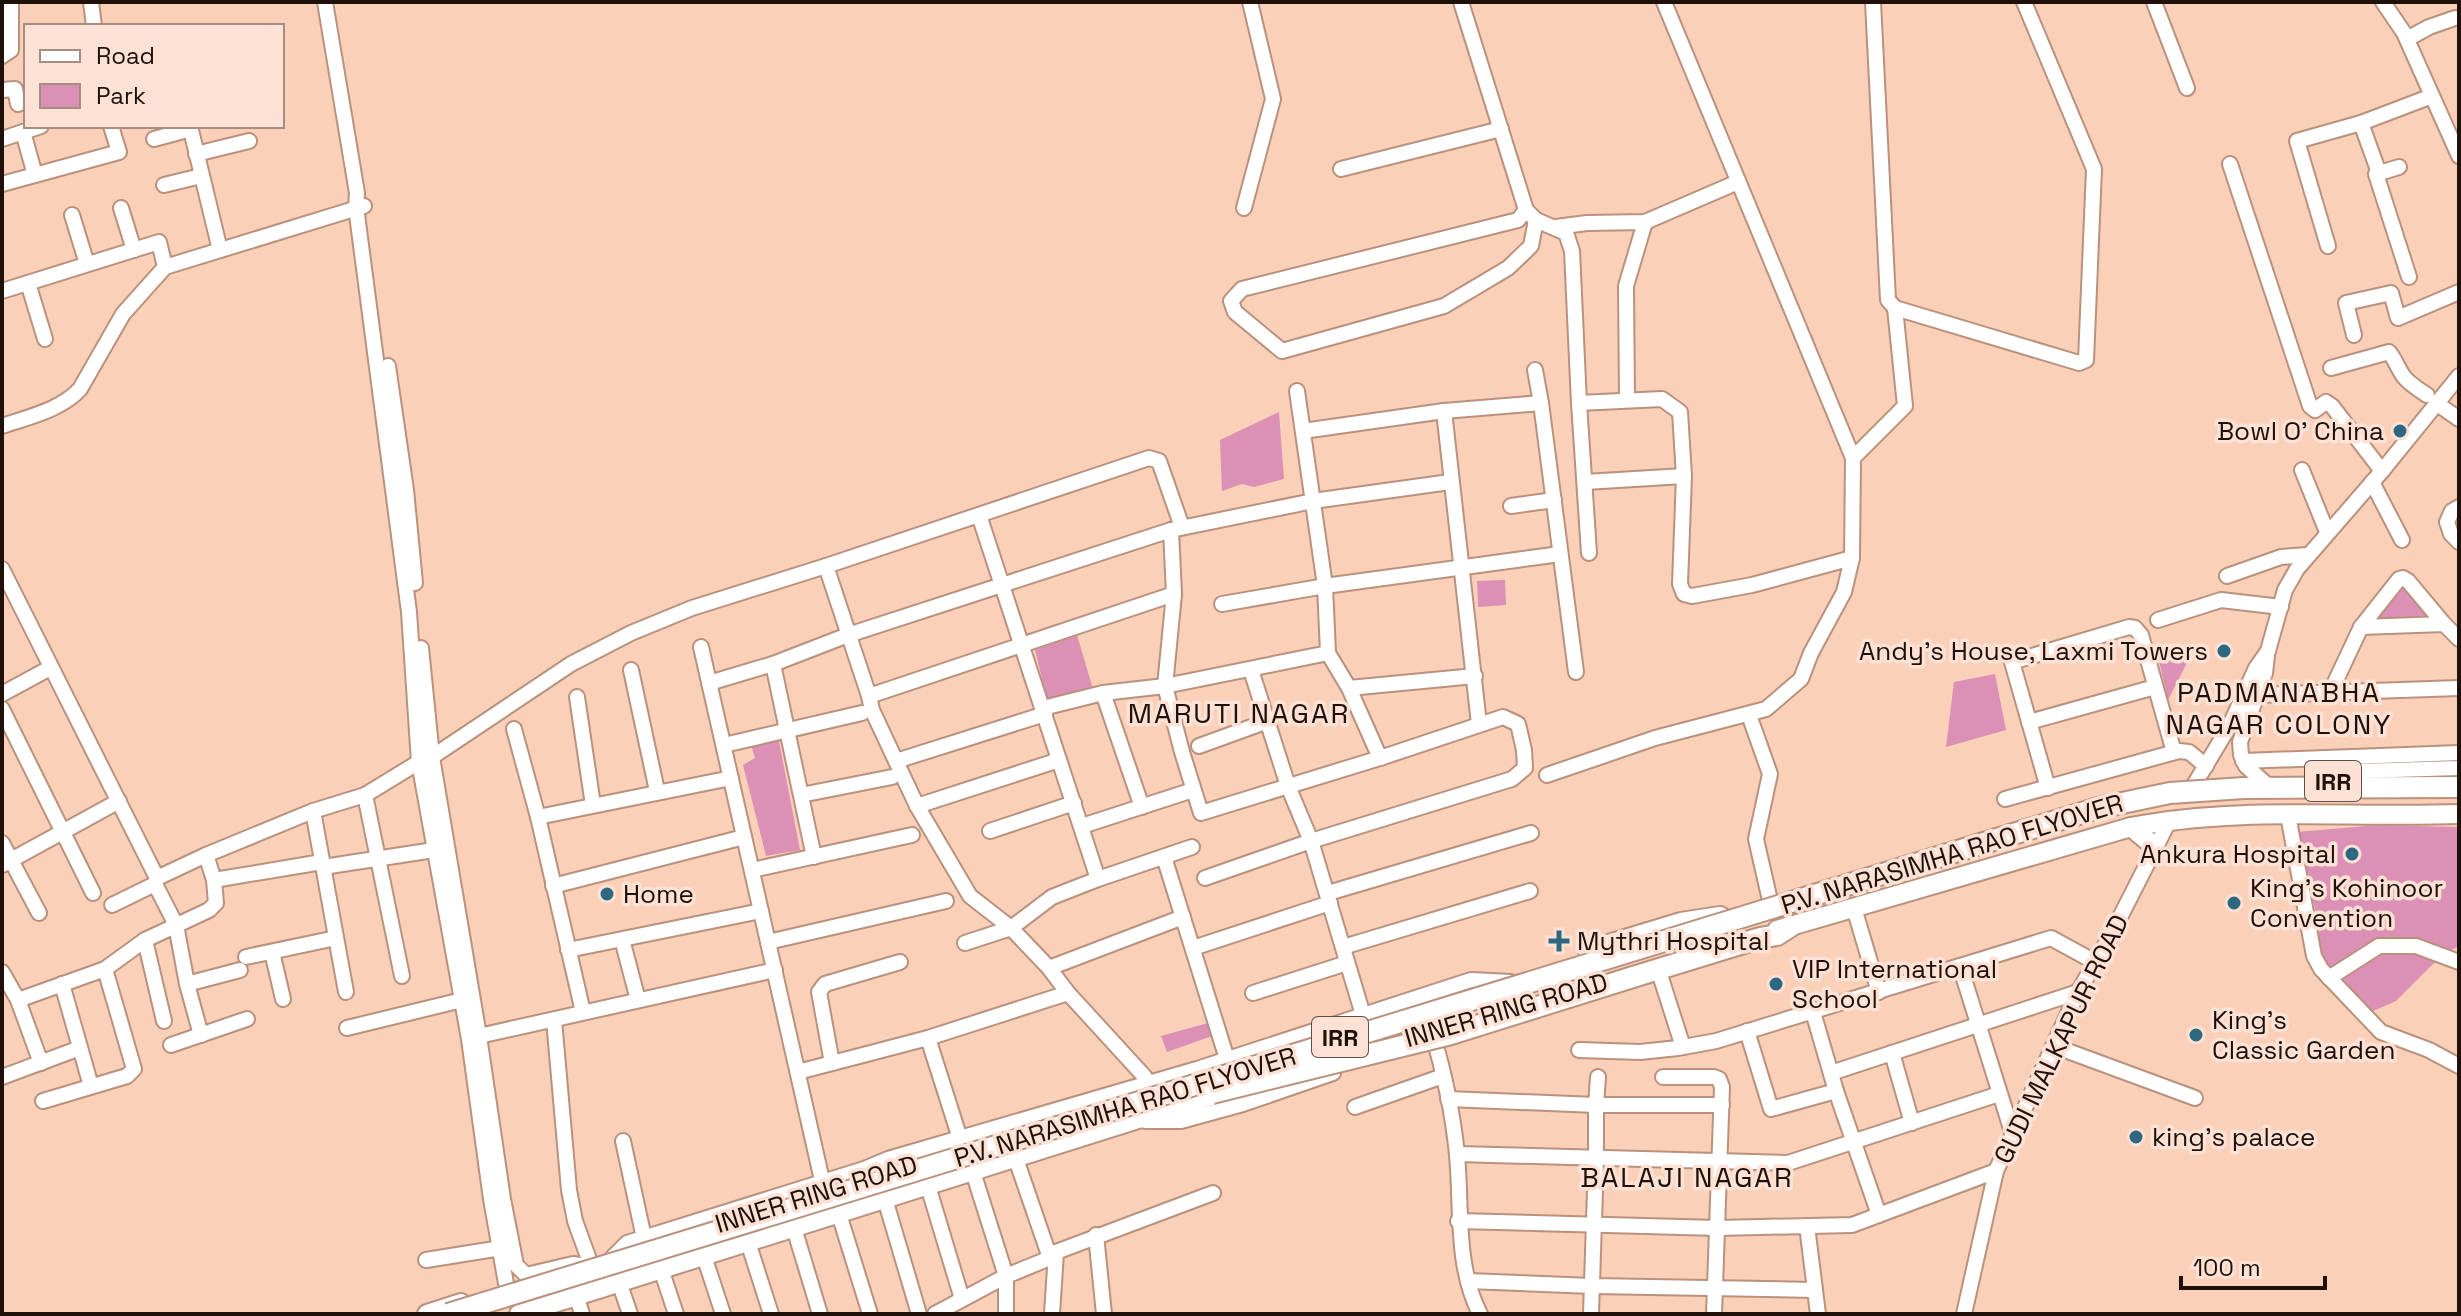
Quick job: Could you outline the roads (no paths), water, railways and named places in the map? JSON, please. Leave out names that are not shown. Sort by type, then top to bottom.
[{"type":"highway","name":"P.V. NARASIMHA RAO FLYOVER","points":[[489,1314],[2121,802],[2221,788],[2459,787]]},
{"type":"highway","name":"P.V. NARASIMHA RAO FLYOVER","points":[[448,1314],[2123,814],[2172,805],[2221,801],[2459,799]]},
{"type":"highway","points":[[1210,1087],[1434,998],[1681,923],[1741,914]]},
{"type":"highway","points":[[1210,1087],[1451,1034],[1777,935],[1795,924]]},
{"type":"main road","name":"INNER RING ROAD","points":[[427,1314],[612,1258],[823,1185],[962,1143],[984,1141],[1152,1087],[1231,1072],[1511,982],[1771,905],[1925,853],[2110,799],[2194,785],[2459,780]]},
{"type":"main road","points":[[2217,815],[2214,793],[2221,784]]},
{"type":"main road","name":"INNER RING ROAD","points":[[523,1314],[1131,1121],[1434,1038],[1795,924],[2131,827],[2170,819],[2217,815],[2459,814]]},
{"type":"main road","points":[[2131,827],[2154,846]]},
{"type":"main road","points":[[984,1141],[992,1166]]},
{"type":"street","points":[[2,56],[11,50],[11,2]]},
{"type":"street","points":[[91,2],[94,24]]},
{"type":"street","points":[[325,2],[406,490],[434,850],[480,1108],[491,1199],[507,1289]]},
{"type":"street","points":[[1244,208],[1273,99],[1250,2]]},
{"type":"street","points":[[1461,2],[1531,215],[1531,246],[1508,268],[1444,306],[1282,351],[1235,312],[1231,301],[1242,289],[1531,215],[1566,233],[1572,251],[1589,553]]},
{"type":"street","points":[[1547,775],[1655,738],[1766,709],[1801,679],[1811,653],[1844,592],[1852,558],[1853,458],[1664,2]]},
{"type":"street","points":[[1873,2],[1888,300],[1895,308],[2079,363],[2086,360],[2094,169],[2024,2]]},
{"type":"street","points":[[2154,2],[2187,88]]},
{"type":"street","points":[[2383,2],[2407,39],[2458,150]]},
{"type":"street","points":[[2407,39],[2455,18]]},
{"type":"street","points":[[2,90],[15,89],[18,104]]},
{"type":"street","points":[[2328,246],[2297,141],[2361,123],[2432,96]]},
{"type":"street","points":[[2361,123],[2379,173]]},
{"type":"street","points":[[2,139],[35,128]]},
{"type":"street","points":[[2,184],[119,152],[112,128]]},
{"type":"street","points":[[154,139],[187,128]]},
{"type":"street","points":[[190,128],[220,250]]},
{"type":"street","points":[[1341,169],[1501,129]]},
{"type":"street","points":[[23,132],[35,175]]},
{"type":"street","points":[[196,154],[249,141]]},
{"type":"street","points":[[2230,164],[2310,406],[2315,410],[2326,402],[2332,406],[2377,476],[2402,540]]},
{"type":"street","points":[[2399,167],[2376,174],[2409,277]]},
{"type":"street","points":[[164,185],[201,176]]},
{"type":"street","points":[[1556,227],[1645,222],[1738,182]]},
{"type":"street","points":[[2,426],[63,404],[72,397],[80,389],[123,314],[165,267],[359,202]]},
{"type":"street","points":[[121,208],[134,250]]},
{"type":"street","points":[[72,215],[87,264]]},
{"type":"street","points":[[1627,400],[1626,286],[1645,222]]},
{"type":"street","points":[[3,288],[159,242],[165,267]]},
{"type":"street","points":[[28,283],[45,339]]},
{"type":"street","points":[[2354,335],[2346,303],[2391,293],[2398,318],[2459,292]]},
{"type":"street","points":[[1853,458],[1905,406],[1895,308]]},
{"type":"street","points":[[2331,368],[2389,352],[2406,379],[2459,419]]},
{"type":"street","points":[[1535,370],[1576,672]]},
{"type":"street","points":[[2265,783],[2243,761],[2241,735],[2265,673],[2285,590],[2308,555],[2377,476],[2432,399],[2459,376]]},
{"type":"street","points":[[1297,391],[1325,586],[1328,653],[1349,688],[1380,758]]},
{"type":"street","points":[[1579,403],[1662,399],[1680,412],[1684,476],[1680,584],[1684,594],[1692,596],[1752,585],[1852,558]]},
{"type":"street","points":[[1303,431],[1444,411],[1541,403]]},
{"type":"street","points":[[1444,411],[1479,724]]},
{"type":"street","points":[[112,905],[206,855],[313,811],[365,795],[426,760],[571,664],[631,633],[692,608],[1149,458],[1159,461],[1176,529],[1174,594],[1165,686],[1201,813],[1503,717],[1518,724],[1524,750],[1525,768],[1512,779],[1311,841],[1205,878]]},
{"type":"street","points":[[2302,470],[2327,532]]},
{"type":"street","points":[[1585,482],[1684,476]]},
{"type":"street","points":[[709,683],[1176,529],[1313,501],[1450,482]]},
{"type":"street","points":[[1511,506],[1554,500]]},
{"type":"street","points":[[2459,507],[2452,511],[2447,522],[2451,534],[2459,542]]},
{"type":"street","points":[[979,515],[1098,879]]},
{"type":"street","points":[[1222,604],[1325,586],[1560,554]]},
{"type":"street","points":[[2227,576],[2281,557],[2308,555]]},
{"type":"street","points":[[826,566],[872,710],[917,806],[970,896],[1011,928],[1152,1087]]},
{"type":"street","points":[[2,569],[9,601],[50,668],[119,801],[176,925],[201,1035]]},
{"type":"street","points":[[2330,693],[2361,627],[2399,579],[2408,581],[2459,639]]},
{"type":"street","points":[[869,696],[1174,594]]},
{"type":"street","points":[[2158,620],[2221,600],[2281,607]]},
{"type":"street","points":[[2361,627],[2444,624]]},
{"type":"street","points":[[2048,788],[2012,666],[2013,660],[2129,627],[2135,628],[2141,635],[2174,752]]},
{"type":"street","points":[[612,1258],[627,1243],[823,1185],[701,647]]},
{"type":"street","points":[[2194,785],[2230,725],[2256,668],[2268,651]]},
{"type":"street","points":[[896,761],[1103,693],[1165,686],[1328,653]]},
{"type":"street","points":[[773,664],[814,857]]},
{"type":"street","points":[[2,693],[50,668]]},
{"type":"street","points":[[631,670],[657,791]]},
{"type":"street","points":[[1251,670],[1288,786],[1311,841],[1363,1015]]},
{"type":"street","points":[[1349,688],[1475,676]]},
{"type":"street","points":[[2029,722],[2155,687]]},
{"type":"street","points":[[2257,695],[2459,688]]},
{"type":"street","points":[[1103,693],[1142,807]]},
{"type":"street","points":[[577,697],[593,805]]},
{"type":"street","points":[[2,709],[93,893]]},
{"type":"street","points":[[724,745],[862,713]]},
{"type":"street","points":[[1749,715],[1770,774],[1756,839],[1771,905]]},
{"type":"street","points":[[1199,746],[1268,721]]},
{"type":"street","points":[[514,729],[538,817],[583,1012]]},
{"type":"street","points":[[2005,799],[2174,752],[2189,752],[2206,766]]},
{"type":"street","points":[[2243,761],[2459,753]]},
{"type":"street","points":[[426,760],[479,1036],[503,1199],[516,1265],[526,1275],[573,1264],[588,1265],[569,1190],[554,1020]]},
{"type":"street","points":[[917,806],[1059,760]]},
{"type":"street","points":[[2337,781],[2361,771],[2459,768]]},
{"type":"street","points":[[801,795],[892,777]]},
{"type":"street","points":[[538,817],[731,778]]},
{"type":"street","points":[[1082,826],[1193,790]]},
{"type":"street","points":[[365,795],[402,976]]},
{"type":"street","points":[[6,863],[119,801]]},
{"type":"street","points":[[990,831],[1074,803]]},
{"type":"street","points":[[313,811],[346,992]]},
{"type":"street","points":[[2288,815],[2314,956],[2321,969],[2381,1032],[2429,1050],[2459,1066]]},
{"type":"street","name":"GUDI MALKAPUR ROAD","points":[[1964,1314],[1996,1171],[2078,992],[2170,819]]},
{"type":"street","points":[[1193,948],[1329,898],[1531,833]]},
{"type":"street","points":[[752,870],[912,835]]},
{"type":"street","points":[[553,886],[744,837]]},
{"type":"street","points":[[2,843],[6,863],[39,913]]},
{"type":"street","points":[[965,943],[1011,928],[1052,897],[1192,847]]},
{"type":"street","points":[[214,880],[434,850]]},
{"type":"street","points":[[18,1000],[105,969],[145,940],[209,910],[216,903],[214,880],[206,855]]},
{"type":"street","points":[[1164,857],[1227,1059]]},
{"type":"street","points":[[1343,947],[1530,891]]},
{"type":"street","points":[[768,942],[946,901]]},
{"type":"street","points":[[1854,908],[1879,992]]},
{"type":"street","points":[[568,950],[761,911]]},
{"type":"street","points":[[1049,968],[1183,917]]},
{"type":"street","points":[[1480,1314],[1472,1298],[1458,1221],[1457,1154],[1434,1038],[1661,978],[1776,942],[1792,932],[1795,924]]},
{"type":"street","points":[[187,984],[272,952],[336,938]]},
{"type":"street","points":[[1579,1050],[1640,1052],[1716,1041],[2051,938],[2095,962]]},
{"type":"street","points":[[145,940],[164,1021]]},
{"type":"street","points":[[2329,978],[2379,946],[2416,946],[2459,962]]},
{"type":"street","points":[[624,947],[638,1000]]},
{"type":"street","points":[[272,952],[283,999]]},
{"type":"street","points":[[832,1063],[819,992],[825,984],[900,962]]},
{"type":"street","points":[[1253,993],[1347,963]]},
{"type":"street","points":[[1960,966],[2013,1135]]},
{"type":"street","points":[[43,1101],[127,1076],[134,1069],[105,969]]},
{"type":"street","points":[[479,1036],[775,970]]},
{"type":"street","points":[[2,972],[18,1000],[41,1063]]},
{"type":"street","points":[[1661,978],[1683,1047]]},
{"type":"street","points":[[928,1038],[962,1143],[1152,1087],[1227,1059],[1471,980],[1511,982]]},
{"type":"street","points":[[62,984],[91,1086]]},
{"type":"street","points":[[1831,1073],[2078,992]]},
{"type":"street","points":[[798,1072],[928,1038],[1068,993]]},
{"type":"street","points":[[347,1028],[462,1000]]},
{"type":"street","points":[[1813,1012],[1836,1091],[1879,1215]]},
{"type":"street","points":[[171,1045],[247,1019]]},
{"type":"street","points":[[1747,1031],[1771,1109],[1836,1091]]},
{"type":"street","points":[[2054,1046],[2195,1098]]},
{"type":"street","points":[[2,1077],[80,1048]]},
{"type":"street","points":[[1892,1053],[1912,1123]]},
{"type":"street","points":[[1355,1107],[1443,1076]]},
{"type":"street","points":[[1591,1314],[1598,1077]]},
{"type":"street","points":[[1663,1077],[1714,1077],[1719,1079],[1722,1087],[1714,1314]]},
{"type":"street","points":[[1457,1154],[1788,1163],[1999,1094]]},
{"type":"street","points":[[1448,1099],[1596,1105],[1722,1105]]},
{"type":"street","points":[[623,1141],[644,1238]]},
{"type":"street","points":[[1016,1159],[1053,1255],[1052,1314]]},
{"type":"street","points":[[1458,1221],[1718,1228],[1852,1225],[1996,1171]]},
{"type":"street","points":[[973,1172],[1006,1276],[1006,1314]]},
{"type":"street","points":[[928,1186],[962,1299]]},
{"type":"street","points":[[935,1314],[1006,1276],[1096,1235],[1213,1193]]},
{"type":"street","points":[[885,1199],[919,1314]]},
{"type":"street","points":[[839,1214],[870,1314]]},
{"type":"street","points":[[1807,1226],[1818,1314]]},
{"type":"street","points":[[794,1228],[820,1314]]},
{"type":"street","points":[[1096,1235],[1104,1314]]},
{"type":"street","points":[[748,1242],[771,1314]]},
{"type":"street","points":[[426,1260],[501,1248]]},
{"type":"street","points":[[704,1256],[723,1314]]},
{"type":"street","points":[[661,1269],[676,1314]]},
{"type":"street","points":[[1468,1281],[1815,1290]]},
{"type":"street","points":[[619,1282],[630,1314]]},
{"type":"street","points":[[576,1295],[582,1314]]},
{"type":"place","name":"Bowl O' China","points":[[2400,431]]},
{"type":"place","name":"Andy's House, Laxmi Towers","points":[[2224,651]]},
{"type":"place","name":"Ankura Hospital","points":[[2352,854]]},
{"type":"place","name":"Home","points":[[607,894]]},
{"type":"place","name":"King's Kohinoor Convention","points":[[2234,903]]},
{"type":"place","name":"Mythri Hospital","points":[[1559,941]]},
{"type":"place","name":"VIP International School","points":[[1776,984]]},
{"type":"place","name":"King's Classic Garden","points":[[2196,1035]]},
{"type":"place","name":"king's palace","points":[[2136,1137]]},
{"type":"district","name":"PADMANABHA NAGAR COLONY","points":[[2279,708]]},
{"type":"district","name":"MARUTI NAGAR","points":[[1239,713]]},
{"type":"district","name":"BALAJI NAGAR","points":[[1687,1177]]}]
